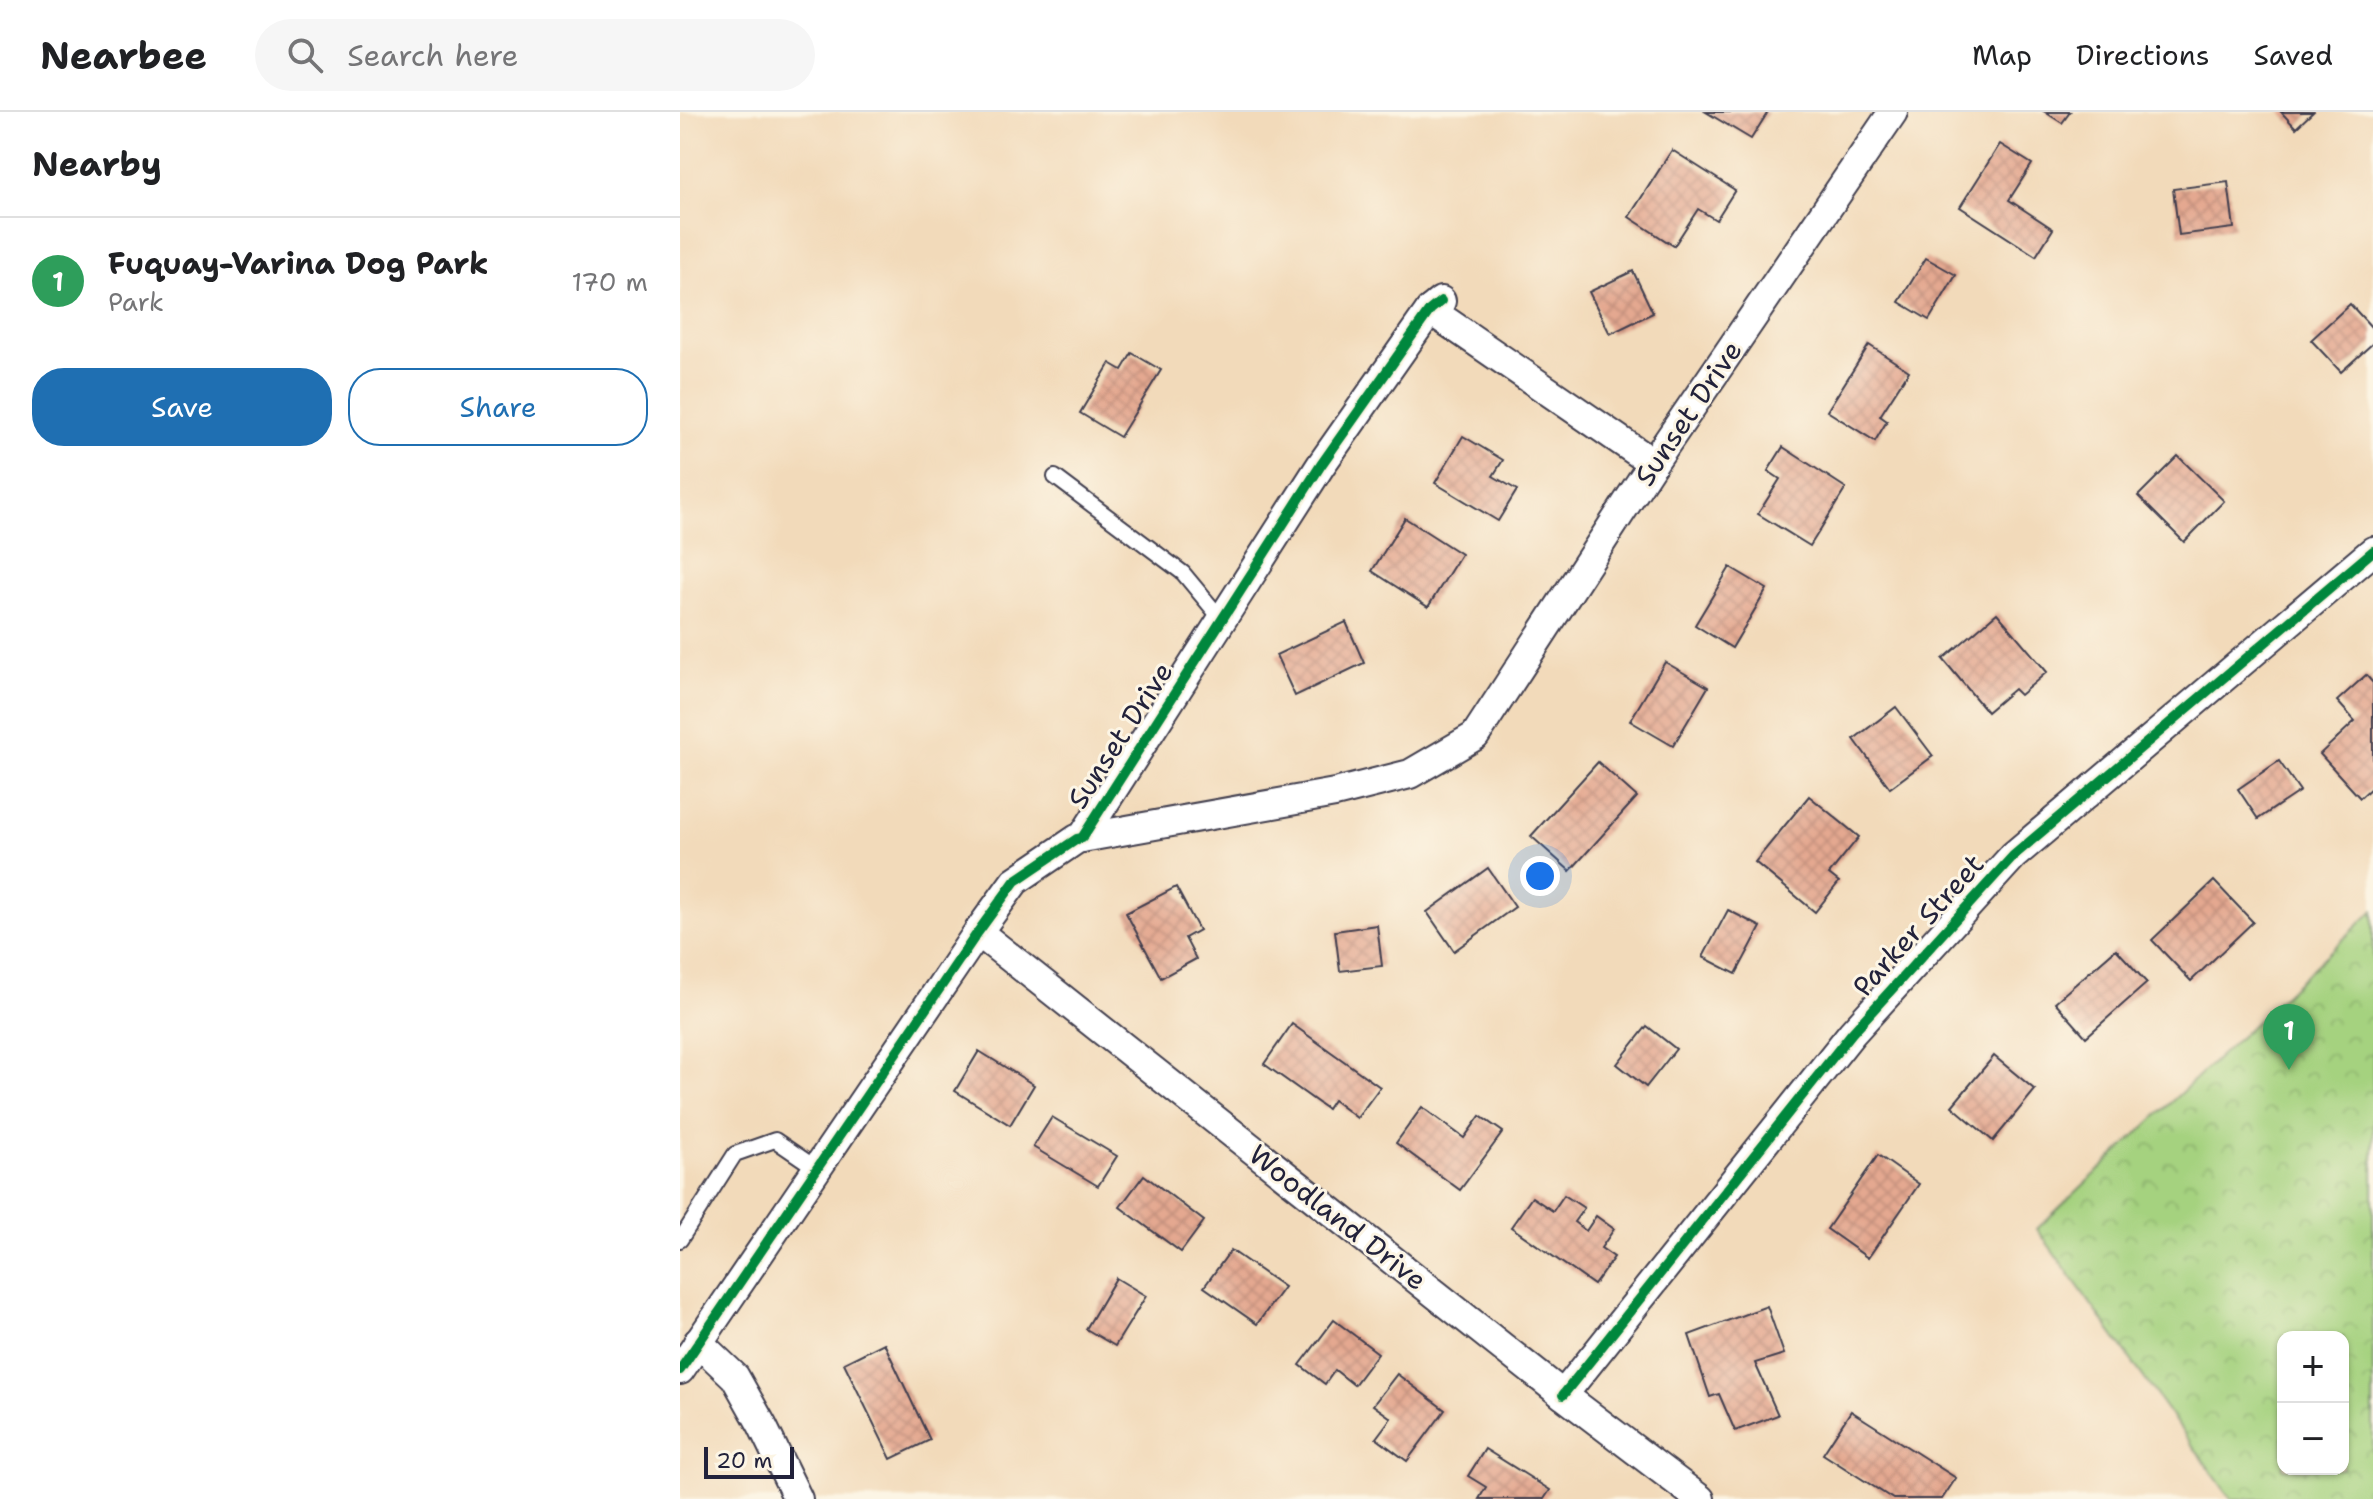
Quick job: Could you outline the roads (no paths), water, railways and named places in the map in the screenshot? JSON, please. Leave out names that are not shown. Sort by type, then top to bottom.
[{"type":"street","name":"Sunset Drive","points":[[680,1370],[1015,881],[1077,839],[1335,793],[1410,774],[1475,736],[1653,463],[1893,112]]},
{"type":"street","name":"Sunset Drive","points":[[1082,838],[1321,465],[1435,305],[1653,463]]},
{"type":"street","name":"Parker Street","points":[[1563,1395],[1852,1033],[2013,856],[2373,551]]},
{"type":"street","name":"Woodland Drive","points":[[978,932],[1563,1395],[1700,1499]]},
{"type":"street","points":[[698,1342],[735,1377],[798,1499]]},
{"type":"lane","points":[[1055,477],[1183,573],[1222,620]]},
{"type":"lane","points":[[680,1240],[735,1154],[775,1140],[816,1168]]},
{"type":"place","name":"Fuquay-Varina Dog Park","points":[[2289,1070]]}]
